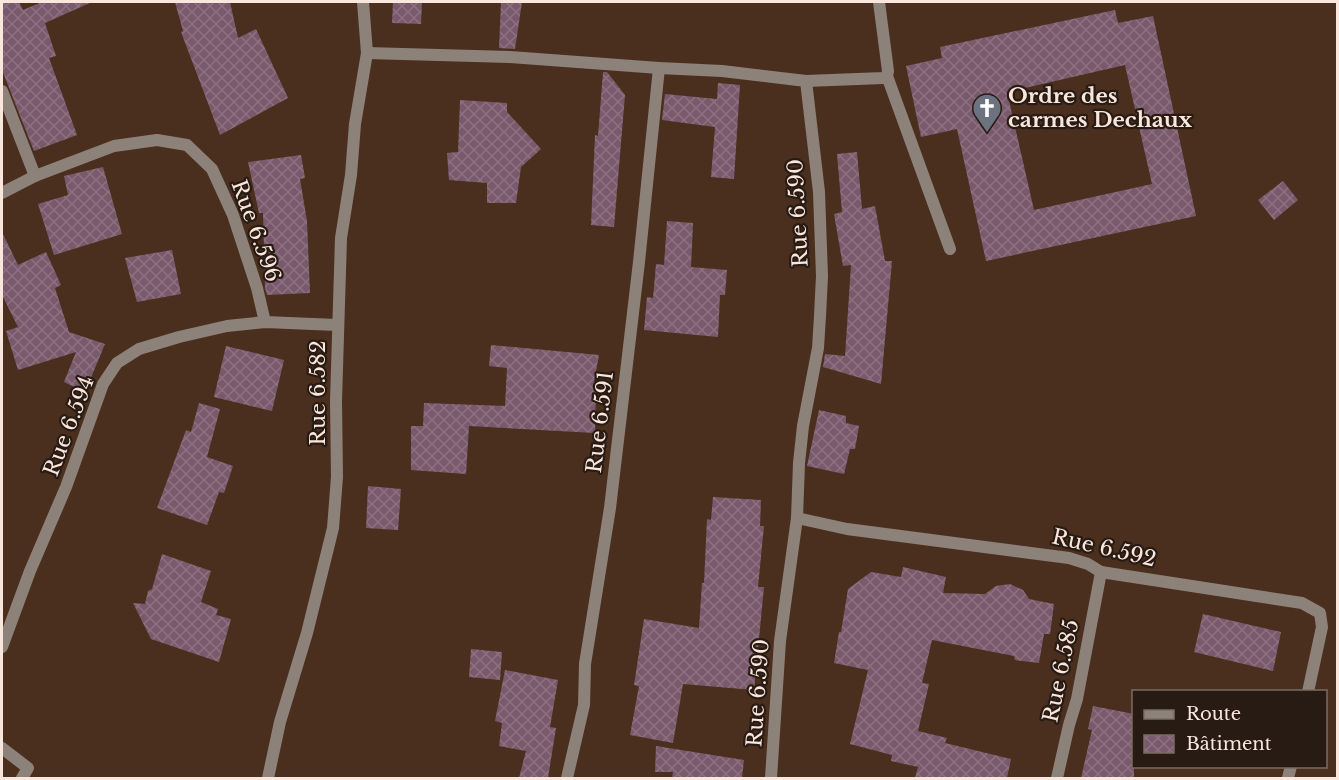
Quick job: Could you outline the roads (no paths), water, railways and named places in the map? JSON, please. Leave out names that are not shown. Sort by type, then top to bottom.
[{"type":"street","name":"Rue 6.582","points":[[268,778],[280,722],[307,633],[333,528],[338,477],[336,401],[340,238],[351,176],[355,124],[368,53],[363,2]]},
{"type":"street","points":[[879,2],[887,76],[950,249]]},
{"type":"street","points":[[368,53],[510,57],[722,71],[806,81],[887,76]]},
{"type":"street","name":"Rue 6.591","points":[[567,778],[584,705],[585,664],[610,508],[639,262],[658,68]]},
{"type":"street","name":"Rue 6.590","points":[[771,778],[780,641],[797,518],[799,463],[818,348],[822,276],[819,192],[806,81]]},
{"type":"street","points":[[2,91],[35,176]]},
{"type":"street","name":"Rue 6.596","points":[[2,193],[35,176],[114,146],[157,140],[187,145],[212,169],[233,216],[257,288],[265,322]]},
{"type":"street","name":"Rue 6.594","points":[[2,647],[30,572],[66,487],[103,384],[117,363],[140,350],[179,337],[227,326],[265,322],[337,325]]},
{"type":"street","name":"Rue 6.592","points":[[797,518],[847,529],[1069,558],[1088,564],[1101,572],[1302,603],[1320,613],[1322,627],[1308,690]]},
{"type":"street","name":"Rue 6.585","points":[[1058,778],[1077,699],[1101,572]]},
{"type":"street","points":[[2,748],[27,768],[22,778]]},
{"type":"place","name":"Ordre des carmes Dechaux","points":[[987,134]]}]
